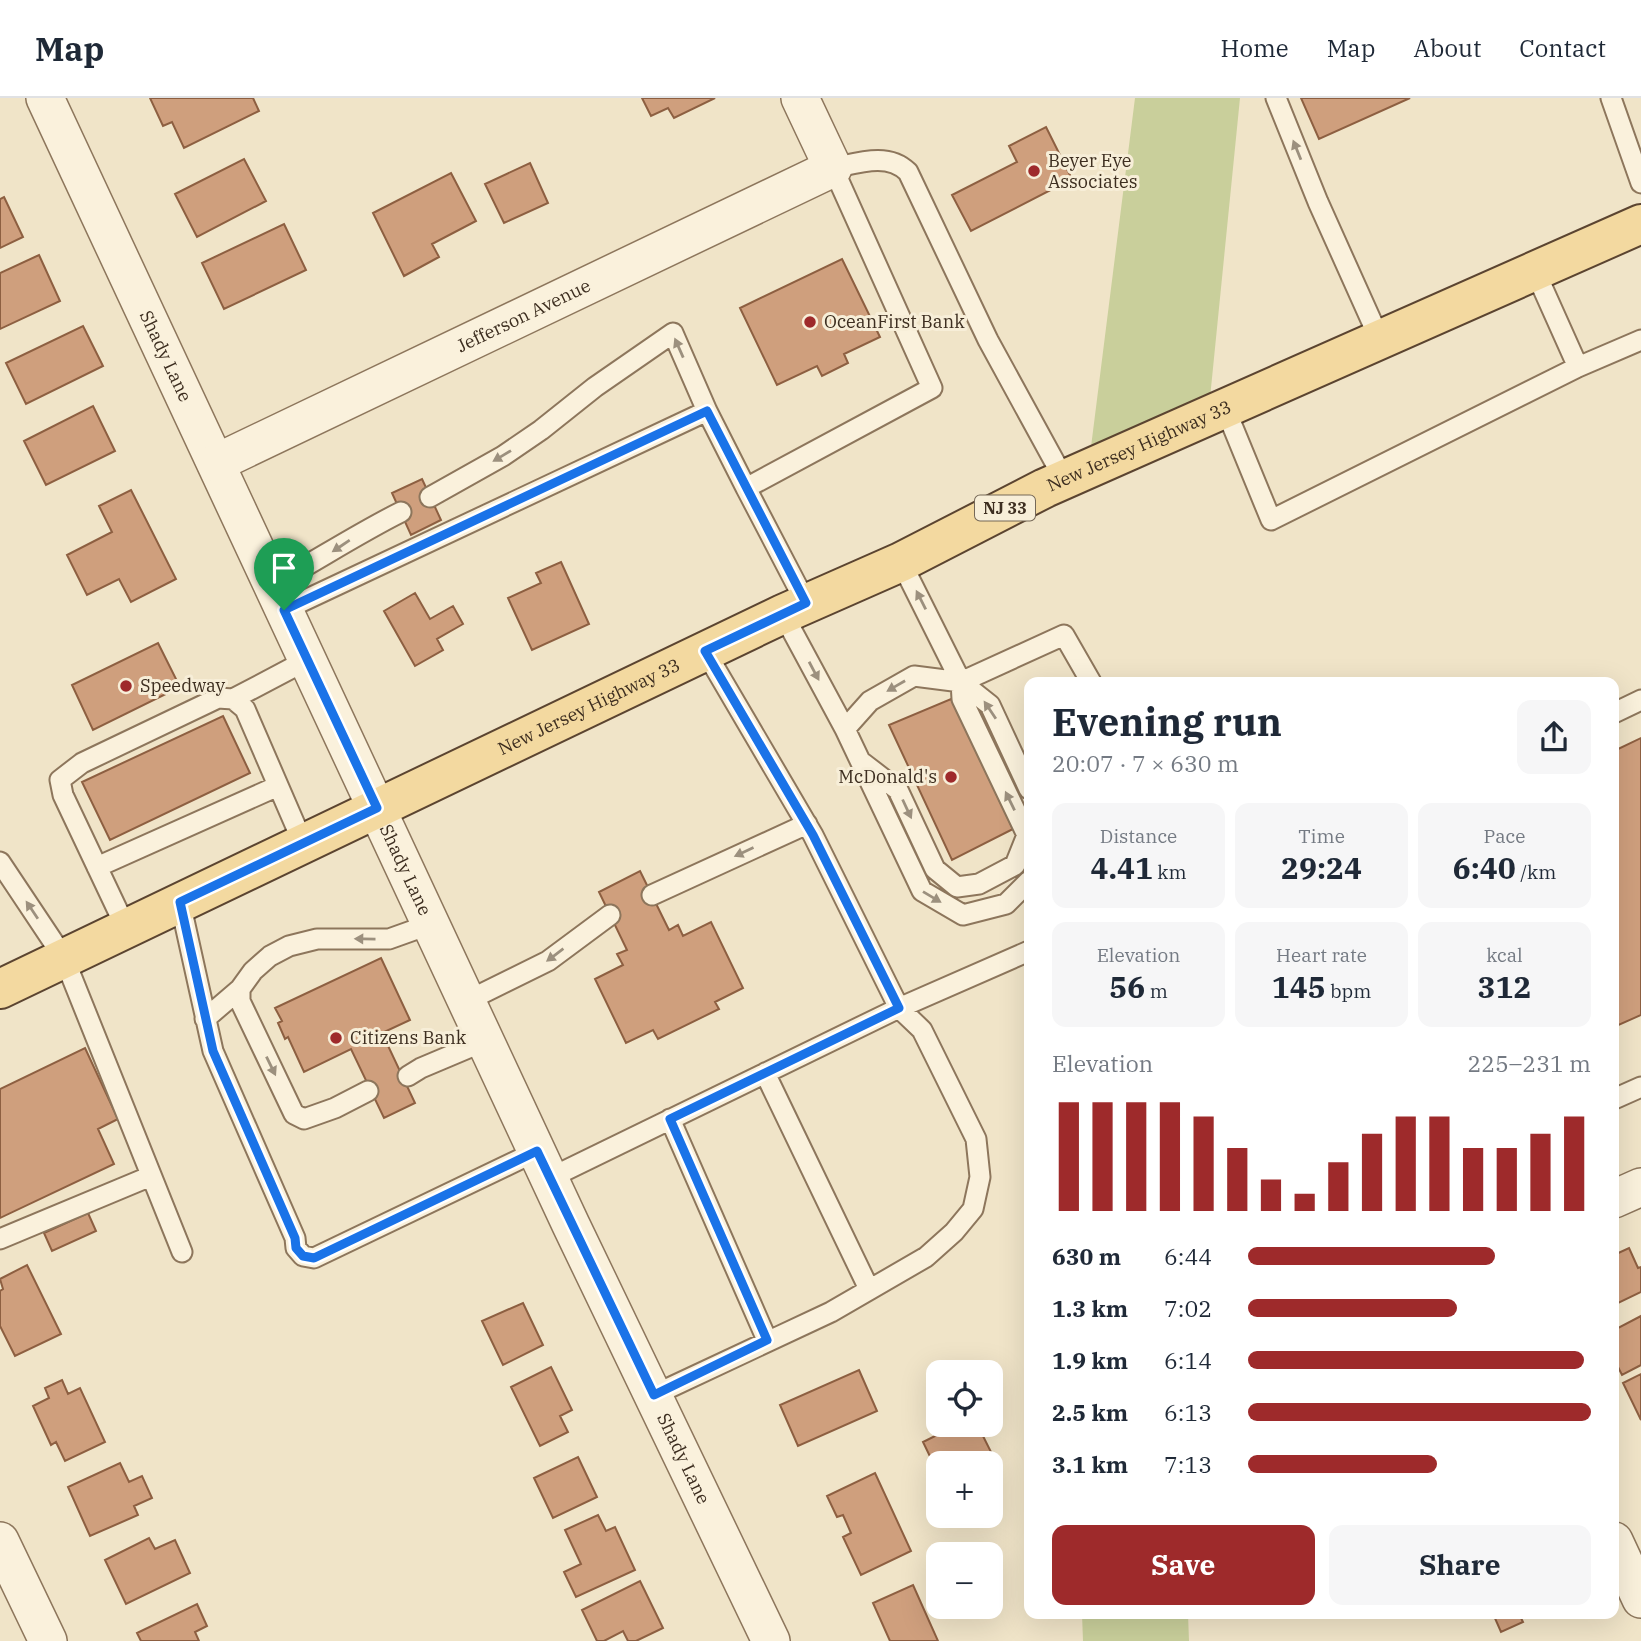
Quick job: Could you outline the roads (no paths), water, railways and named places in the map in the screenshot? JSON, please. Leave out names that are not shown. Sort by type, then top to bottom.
[{"type":"main road","name":"New Jersey Highway 33","points":[[0,989],[705,651],[901,562],[1064,479],[1641,224]]},
{"type":"street","name":"Shady Lane","points":[[45,98],[543,1165],[771,1641]]},
{"type":"street","points":[[800,98],[833,168]]},
{"type":"street","name":"Jefferson Avenue","points":[[216,463],[833,168]]},
{"type":"street","points":[[1619,1197],[1641,1186]]},
{"type":"street","points":[[0,1541],[48,1641]]},
{"type":"street","points":[[1619,1552],[1641,1599]]},
{"type":"lane","points":[[1276,98],[1318,202],[1380,340]]},
{"type":"lane","points":[[1611,98],[1641,183]]},
{"type":"lane","points":[[746,488],[932,388],[833,168],[873,160],[890,160],[900,164],[908,172],[988,340],[1064,479]]},
{"type":"lane","points":[[1535,271],[1578,367]]},
{"type":"lane","points":[[430,497],[503,456],[604,380],[673,333],[707,411],[746,488],[845,729],[922,891],[963,915],[1006,904],[1024,886]]},
{"type":"lane","points":[[1225,408],[1271,520],[1578,367],[1641,340]]},
{"type":"lane","points":[[278,597],[707,411]]},
{"type":"lane","points":[[278,597],[335,550],[364,530],[401,512]]},
{"type":"lane","points":[[901,562],[961,682],[962,699],[1024,829]]},
{"type":"lane","points":[[961,682],[1065,635],[1088,677]]},
{"type":"lane","points":[[654,1395],[831,1312],[926,1258],[954,1232],[973,1209],[980,1177],[976,1139],[922,1031],[899,1008],[807,824],[705,651]]},
{"type":"lane","points":[[126,928],[63,795],[60,780],[82,764],[218,698],[233,699],[307,660]]},
{"type":"lane","points":[[845,729],[870,701],[914,676],[961,682],[990,705],[1024,778]]},
{"type":"lane","points":[[233,699],[245,709],[303,843]]},
{"type":"lane","points":[[1619,711],[1641,700]]},
{"type":"lane","points":[[860,762],[898,790],[935,869],[957,887],[979,884],[1015,864],[1024,842]]},
{"type":"lane","points":[[97,867],[278,786]]},
{"type":"lane","points":[[652,895],[807,824]]},
{"type":"lane","points":[[0,862],[64,958],[182,1252]]},
{"type":"lane","points":[[180,902],[213,1051],[295,1238],[296,1248],[303,1256],[314,1258],[543,1165],[670,1119],[899,1008],[1024,953]]},
{"type":"lane","points":[[467,1001],[548,961],[610,915]]},
{"type":"lane","points":[[205,1019],[240,989],[261,964],[289,946],[317,939],[389,939],[431,924]]},
{"type":"lane","points":[[240,989],[240,1001],[294,1114],[304,1119],[368,1091]]},
{"type":"lane","points":[[408,1076],[485,1041]]},
{"type":"lane","points":[[765,1073],[869,1289]]},
{"type":"lane","points":[[1619,1097],[1641,1087]]},
{"type":"lane","points":[[670,1119],[767,1340]]},
{"type":"lane","points":[[0,1239],[151,1176]]},
{"type":"place","name":"Beyer Eye Associates","points":[[1034,171]]},
{"type":"place","name":"OceanFirst Bank","points":[[810,322]]},
{"type":"place","name":"Speedway","points":[[126,686]]},
{"type":"place","name":"McDonald's","points":[[951,777]]},
{"type":"place","name":"Citizens Bank","points":[[336,1038]]}]
